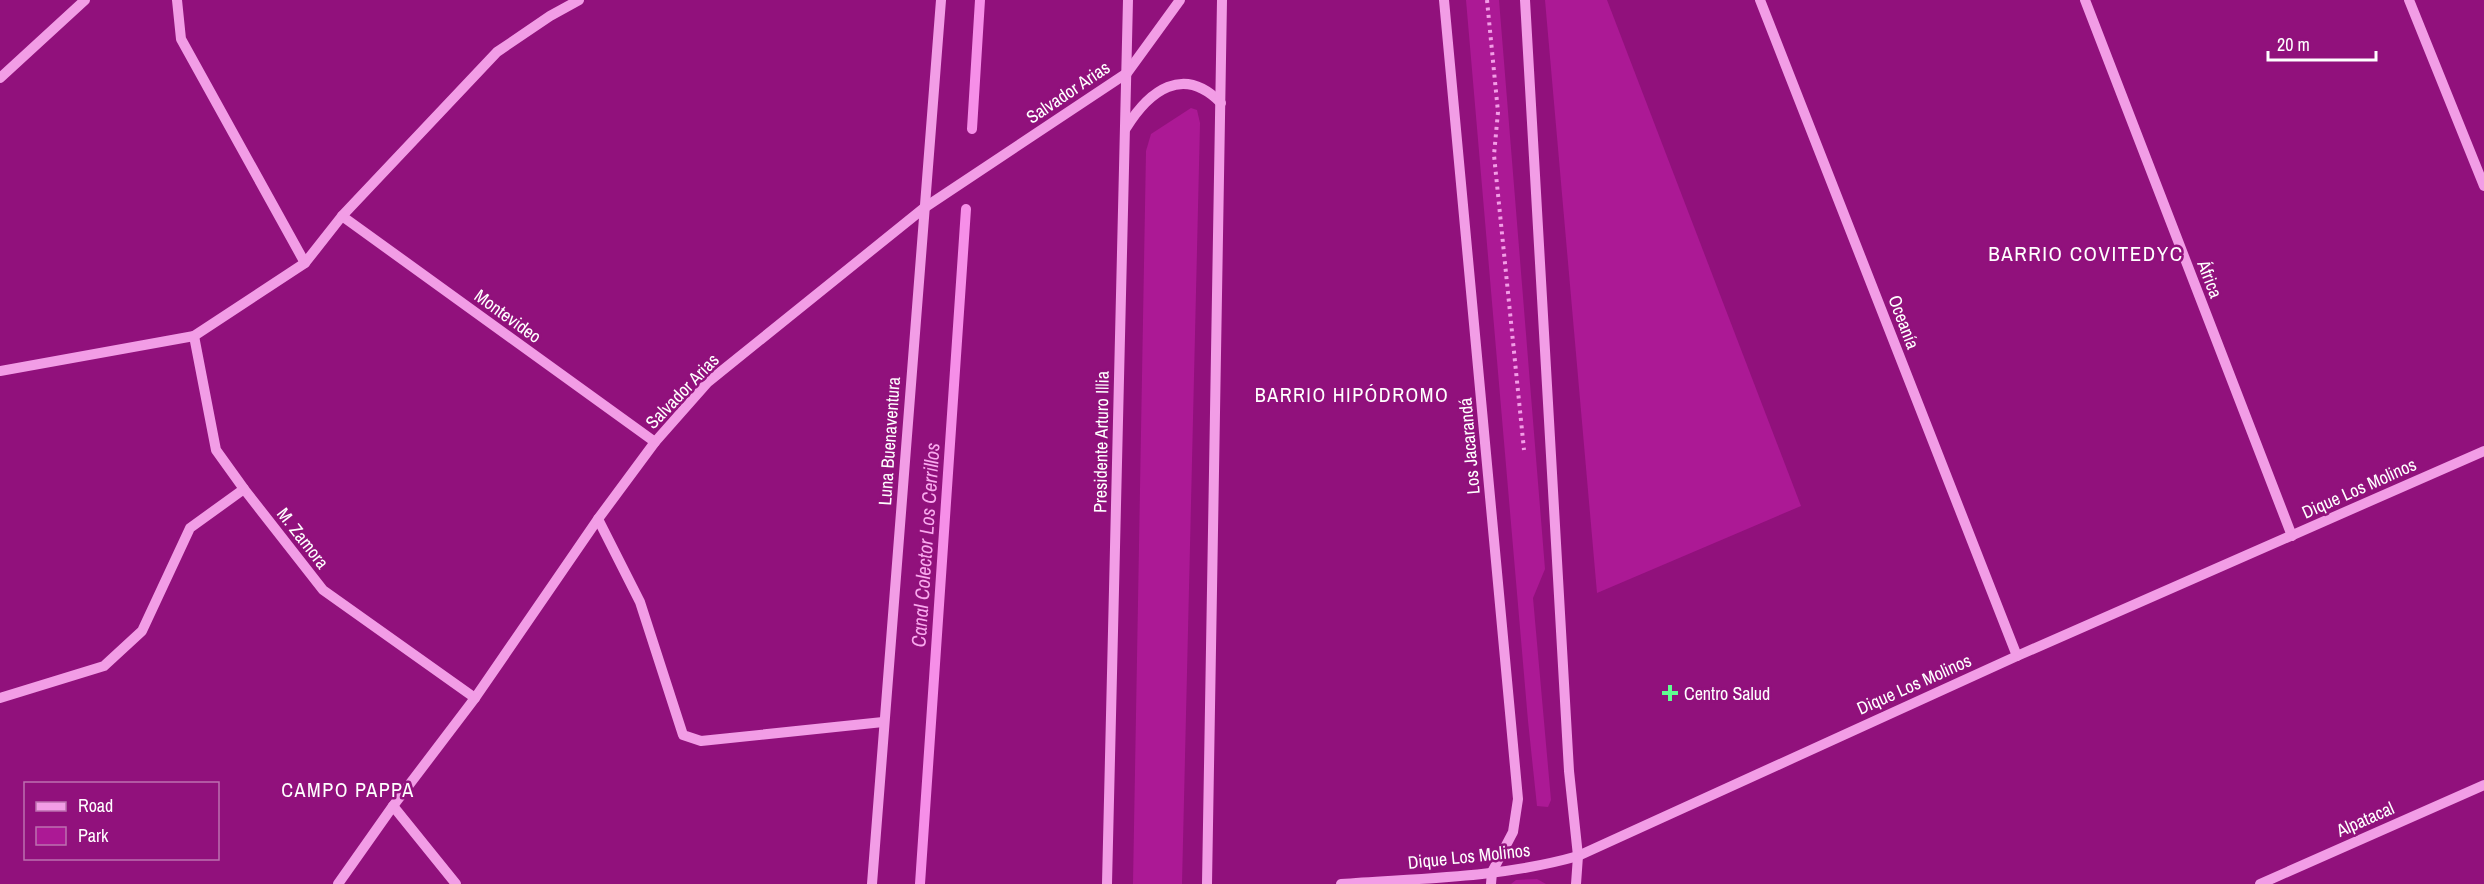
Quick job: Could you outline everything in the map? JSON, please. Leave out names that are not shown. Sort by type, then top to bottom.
[{"type":"street","points":[[0,78],[86,0]]},
{"type":"street","points":[[177,0],[181,39],[305,263]]},
{"type":"street","points":[[0,371],[194,336],[305,263],[342,216],[497,52],[550,16],[579,0]]},
{"type":"street","name":"Luna Buenaventura","points":[[872,884],[940,0]]},
{"type":"street","name":"Presidente Arturo Illia","points":[[1107,884],[1128,0]]},
{"type":"street","name":"Salvador Arias","points":[[338,884],[393,806],[475,698],[598,519],[655,442],[708,382],[924,208],[1127,73],[1180,0]]},
{"type":"street","points":[[1207,884],[1222,0]]},
{"type":"street","name":"Los Jacarandá","points":[[1444,0],[1518,799],[1513,832],[1492,878]]},
{"type":"street","points":[[1525,0],[1569,759],[1578,856],[1576,884]]},
{"type":"street","name":"Oceanía","points":[[1760,0],[2017,656]]},
{"type":"street","name":"África","points":[[2085,0],[2292,536]]},
{"type":"street","points":[[2409,0],[2484,186]]},
{"type":"street","points":[[1125,129],[1137,110],[1150,96],[1173,86],[1186,84],[1198,86],[1210,92],[1221,103]]},
{"type":"street","name":"Montevideo","points":[[342,216],[655,442]]},
{"type":"street","name":"M. Zamora","points":[[194,336],[216,450],[244,489],[323,590],[475,698]]},
{"type":"street","name":"Dique Los Molinos","points":[[1341,884],[1492,878],[1578,856],[2017,656],[2484,451]]},
{"type":"street","points":[[0,698],[104,666],[142,630],[190,528],[244,489]]},
{"type":"street","points":[[598,519],[640,602],[683,735],[701,741],[884,722]]},
{"type":"street","name":"Alpatacal","points":[[2260,884],[2484,785]]},
{"type":"street","points":[[393,806],[456,884]]},
{"type":"green space","points":[[1466,0],[1499,0],[1545,569],[1533,598],[1551,800],[1548,807],[1537,806],[1528,721]]},
{"type":"green space","points":[[1545,0],[1607,0],[1801,506],[1597,593]]},
{"type":"green space","points":[[1191,108],[1197,110],[1200,123],[1182,884],[1133,884],[1146,151],[1151,134]]},
{"type":"green space","points":[[1537,879],[1546,884],[1511,884],[1516,880]]},
{"type":"waterway","name":"Canal Colector Los Cerrillos","points":[[972,129],[980,0]]},
{"type":"waterway","name":"Canal Colector Los Cerrillos","points":[[920,884],[966,209]]},
{"type":"place","name":"Centro Salud","points":[[1670,693]]},
{"type":"district","name":"BARRIO COVITEDYC","points":[[2086,253]]},
{"type":"district","name":"BARRIO HIPÓDROMO","points":[[1352,394]]},
{"type":"district","name":"CAMPO PAPPA","points":[[348,789]]}]
